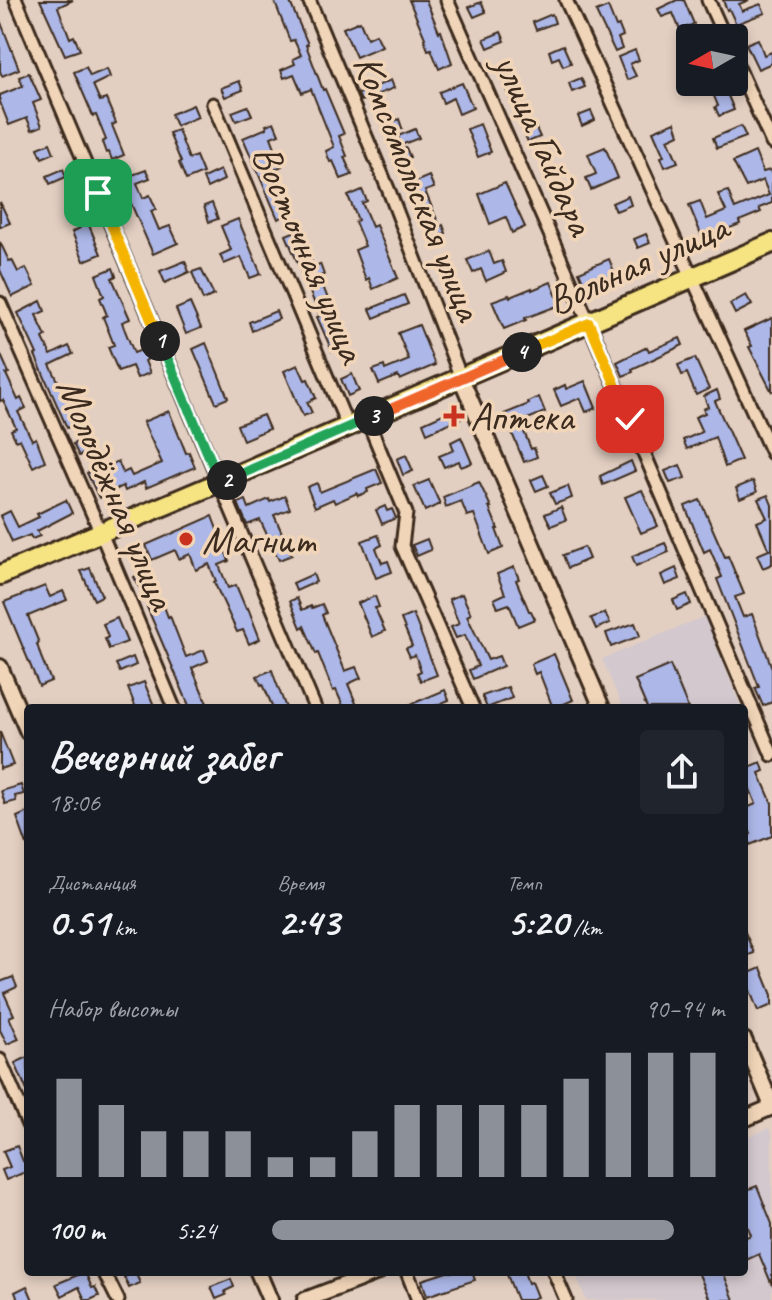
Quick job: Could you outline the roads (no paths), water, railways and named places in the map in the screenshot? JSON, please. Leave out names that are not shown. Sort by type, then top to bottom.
[{"type":"main road","name":"Вольная улица","points":[[0,575],[772,243]]},
{"type":"street","points":[[16,0],[313,704]]},
{"type":"street","name":"Комсомольская улица","points":[[309,0],[389,191],[461,378],[600,704]]},
{"type":"street","name":"улица Гайдара","points":[[447,0],[589,323],[772,755]]},
{"type":"street","points":[[566,0],[772,453]]},
{"type":"street","points":[[708,0],[719,24]]},
{"type":"street","points":[[748,89],[772,143]]},
{"type":"street","name":"Восточная улица","points":[[213,104],[348,427]]},
{"type":"street","name":"Молодёжная улица","points":[[0,303],[172,704]]},
{"type":"street","name":"Восточная улица","points":[[367,419],[406,513],[402,546],[471,704]]},
{"type":"street","points":[[0,667],[24,723]]},
{"type":"street","points":[[748,1049],[772,1106],[748,1117]]},
{"type":"street","points":[[0,1060],[24,1116]]},
{"type":"street","points":[[106,1276],[118,1300]]},
{"type":"street","points":[[260,1276],[270,1300]]},
{"type":"street","points":[[305,1300],[368,1276]]},
{"type":"street","points":[[409,1276],[418,1300]]},
{"type":"street","points":[[556,1276],[566,1300]]},
{"type":"place","name":"Аптека","points":[[454,416]]},
{"type":"place","name":"Магнит","points":[[186,539]]}]
